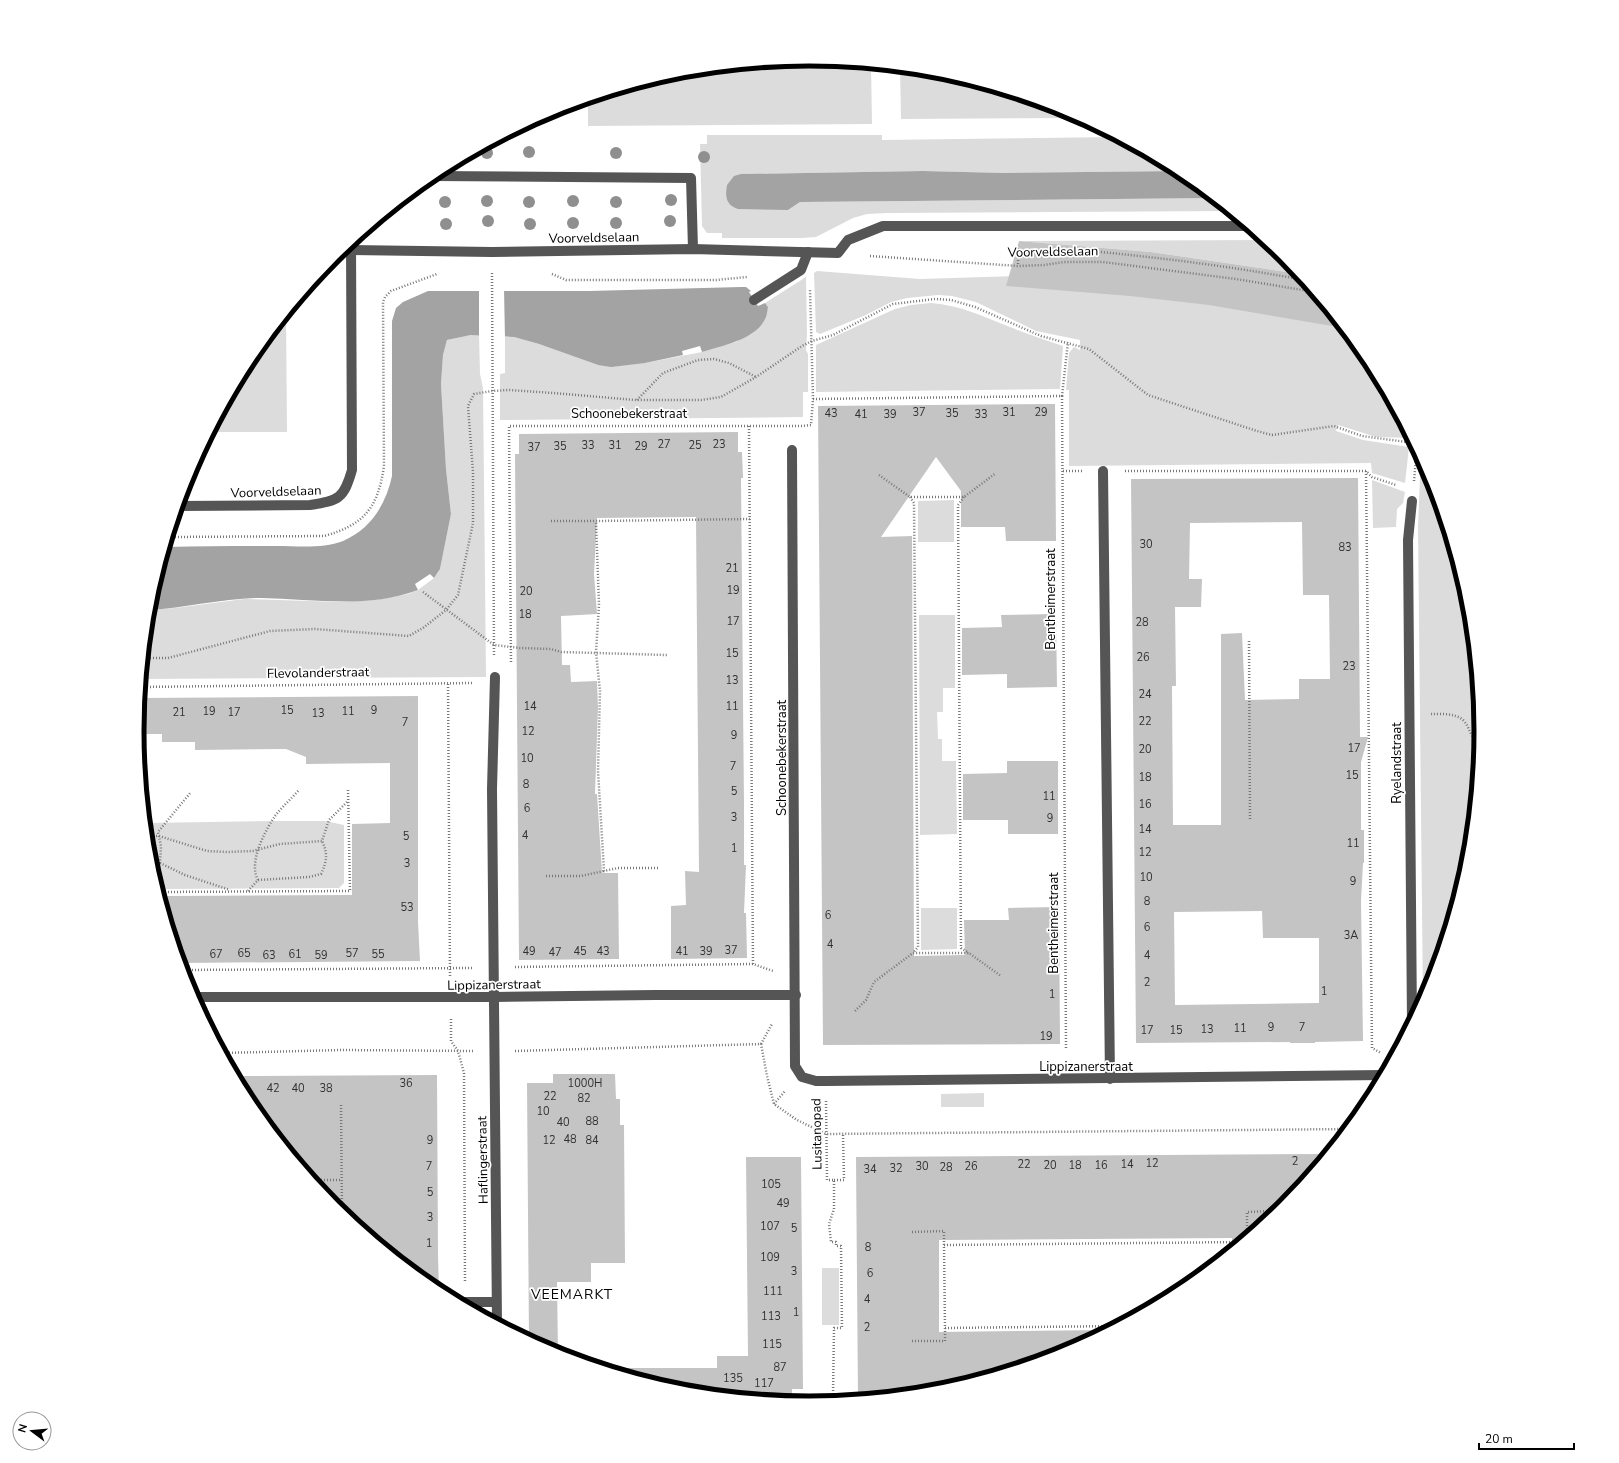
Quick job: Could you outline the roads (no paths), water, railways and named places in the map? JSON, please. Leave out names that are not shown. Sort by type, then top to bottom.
[{"type":"street","points":[[443,176],[691,178],[692,248]]},
{"type":"street","name":"Voorveldselaan","points":[[355,246],[492,252],[692,248],[838,253],[848,240],[883,226],[1242,226]]},
{"type":"street","name":"Voorveldselaan","points":[[184,506],[310,505],[330,502],[347,488],[352,470],[351,250]]},
{"type":"street","points":[[754,300],[802,270],[808,252]]},
{"type":"street","name":"Schoonebekerstraat","points":[[792,450],[796,995],[795,1066]]},
{"type":"street","points":[[1104,471],[1110,1079]]},
{"type":"street","name":"Ryelandstraat","points":[[1412,501],[1408,540],[1408,715],[1412,1013]]},
{"type":"street","points":[[494,997],[495,968],[492,789],[495,680]]},
{"type":"street","name":"Lippizanerstraat","points":[[200,997],[796,995]]},
{"type":"street","name":"Haflingerstraat","points":[[494,997],[496,1318]]},
{"type":"street","name":"Lippizanerstraat","points":[[795,1066],[802,1077],[816,1081],[1379,1076]]},
{"type":"street","points":[[467,1302],[496,1302]]},
{"type":"district","name":"VEEMARKT","points":[[572,1294]]}]
